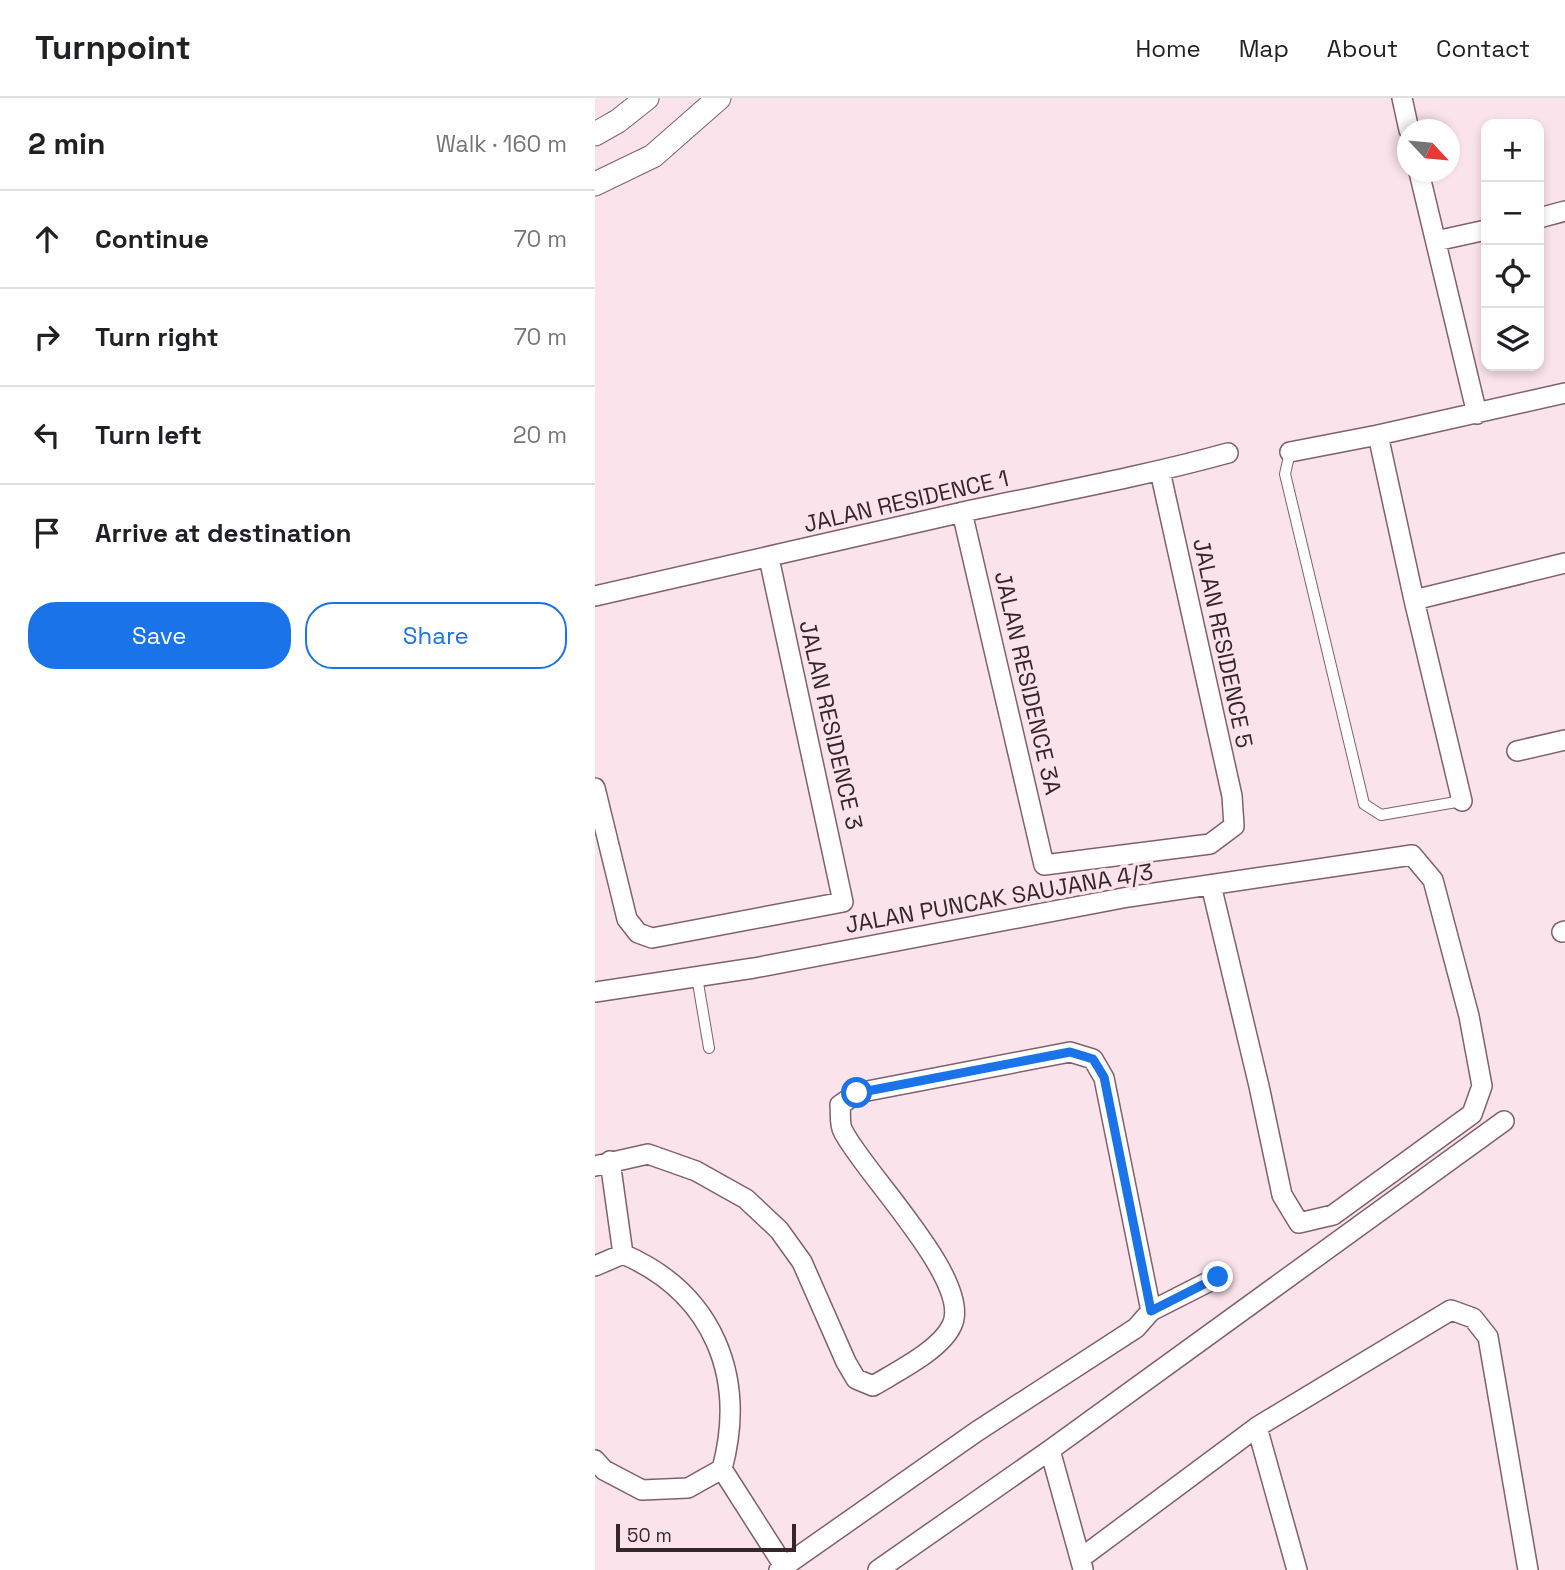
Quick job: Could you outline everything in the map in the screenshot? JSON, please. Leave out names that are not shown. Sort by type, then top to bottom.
[{"type":"street","points":[[595,134],[618,121],[647,98]]},
{"type":"street","points":[[595,184],[653,156],[719,98]]},
{"type":"street","points":[[1402,98],[1407,119]]},
{"type":"street","points":[[1421,182],[1477,414]]},
{"type":"street","points":[[1544,217],[1565,211]]},
{"type":"street","points":[[1436,242],[1481,231]]},
{"type":"street","points":[[1290,452],[1565,393]]},
{"type":"street","points":[[1378,435],[1462,801]]},
{"type":"street","name":"JALAN RESIDENCE 1","points":[[595,596],[962,512],[1160,471],[1228,453]]},
{"type":"street","name":"JALAN RESIDENCE 5","points":[[1044,864],[1210,844],[1234,826],[1231,796],[1160,471]]},
{"type":"street","name":"JALAN RESIDENCE 3A","points":[[962,512],[1044,864]]},
{"type":"street","name":"JALAN RESIDENCE 3","points":[[595,788],[627,919],[638,933],[652,938],[843,902],[769,558]]},
{"type":"street","points":[[1414,600],[1565,563]]},
{"type":"street","points":[[1517,751],[1565,740]]},
{"type":"street","name":"JALAN PUNCAK SAUJANA 4/3","points":[[595,992],[754,968],[1128,897],[1412,855],[1433,880],[1468,1016],[1482,1086],[1472,1114],[1333,1215],[1299,1223],[1282,1195],[1211,885]]},
{"type":"street","points":[[623,1254],[603,1163],[648,1154],[696,1171],[746,1199],[779,1230],[802,1262],[846,1362],[856,1378],[873,1386],[927,1353],[952,1327],[956,1310],[951,1292],[926,1246],[842,1129],[840,1105],[857,1093],[1070,1052],[1093,1059],[1104,1077],[1151,1311]]},
{"type":"street","points":[[878,1570],[1050,1450],[1504,1121]]},
{"type":"street","points":[[595,1266],[623,1254],[648,1265],[692,1301],[715,1335],[728,1377],[732,1412],[729,1443],[722,1469],[688,1488],[642,1490],[604,1470],[595,1460]]},
{"type":"street","points":[[722,1469],[782,1568],[976,1432],[1136,1328],[1151,1311],[1218,1277]]},
{"type":"street","points":[[1050,1450],[1082,1564],[1257,1427],[1451,1310],[1473,1318],[1488,1337],[1528,1570]]},
{"type":"street","points":[[1257,1427],[1297,1570]]},
{"type":"lane","points":[[1290,452],[1285,474],[1364,804],[1381,815],[1462,801]]},
{"type":"lane","points":[[697,977],[709,1048]]},
{"type":"route","points":[[857,1093],[1070,1052],[1093,1059],[1104,1077],[1151,1311],[1218,1277]]}]
